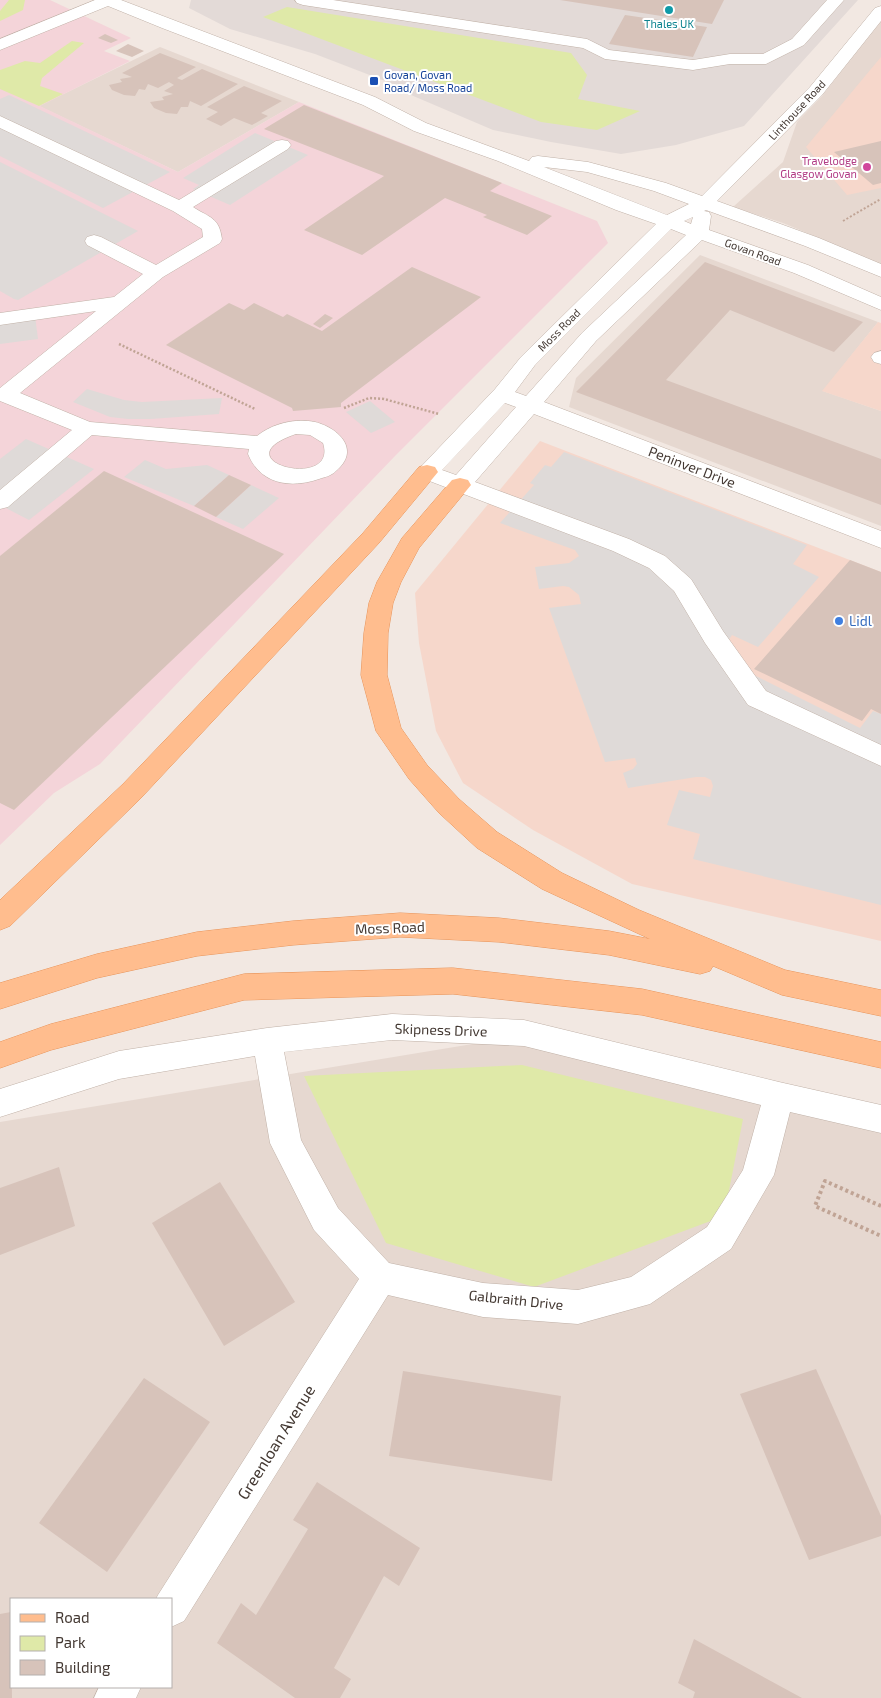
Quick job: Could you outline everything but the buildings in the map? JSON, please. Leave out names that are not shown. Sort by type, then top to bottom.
[{"type":"main road","points":[[0,918],[132,791],[370,538],[426,472]]},
{"type":"main road","points":[[460,485],[410,544],[389,582],[381,603],[376,633],[374,675],[389,731],[418,772],[449,806],[487,840],[552,881],[629,918],[782,982],[881,1003]]},
{"type":"main road","name":"Moss Road","points":[[0,996],[96,966],[197,944],[400,925],[499,930],[609,943],[672,955],[782,982]]},
{"type":"main road","points":[[0,1056],[51,1037],[244,987],[453,980],[642,1002],[881,1055]]},
{"type":"street","points":[[0,45],[108,0],[133,4],[369,101],[420,127],[504,158],[588,167],[660,187],[812,242],[881,271]]},
{"type":"street","points":[[304,0],[587,44],[605,54],[693,65],[730,59],[766,59],[798,42],[836,0]]},
{"type":"street","name":"Linthouse Road","points":[[705,203],[816,91],[878,19]]},
{"type":"street","points":[[0,121],[180,207],[211,226],[213,239],[156,273],[123,302],[2,396]]},
{"type":"street","points":[[180,207],[282,145]]},
{"type":"street","name":"Govan Road","points":[[504,158],[623,206],[801,269],[881,304]]},
{"type":"street","points":[[460,485],[528,404],[589,337],[699,233],[705,203]]},
{"type":"street","name":"Moss Road","points":[[426,472],[502,394],[528,361],[668,222],[705,203]]},
{"type":"street","points":[[94,240],[156,273]]},
{"type":"street","points":[[0,319],[123,302]]},
{"type":"street","name":"Peninver Drive","points":[[502,394],[881,540]]},
{"type":"street","points":[[2,396],[87,428],[262,443]]},
{"type":"street","points":[[0,502],[87,428]]},
{"type":"street","points":[[291,429],[320,430],[330,436],[336,444],[338,452],[334,461],[327,468],[315,474],[302,477],[275,474],[265,468],[259,460],[258,452],[262,443],[269,436],[291,429]]},
{"type":"street","points":[[426,472],[621,545],[657,562],[683,585],[714,637],[756,698],[881,756]]},
{"type":"street","name":"Skipness Drive","points":[[0,1104],[119,1065],[267,1041],[392,1027],[524,1033],[778,1096],[881,1119]]},
{"type":"street","points":[[267,1041],[286,1143],[326,1219],[380,1277]]},
{"type":"street","name":"Galbraith Drive","points":[[380,1277],[483,1300],[578,1306],[638,1292],[719,1238],[758,1175],[778,1096]]},
{"type":"street","name":"Greenloan Avenue","points":[[172,1606],[380,1277]]},
{"type":"path","points":[[812,242],[881,199]]},
{"type":"path","points":[[88,329],[265,414],[291,429],[369,398],[384,399],[474,423]]},
{"type":"path","points":[[881,1206],[824,1181],[815,1206],[881,1236]]},
{"type":"shaded area","points":[[0,0],[50,0],[131,38],[104,51],[130,61],[40,106],[178,172],[299,102],[597,221],[608,243],[395,456],[100,764],[54,793],[0,845]]},
{"type":"shaded area","points":[[191,0],[858,0],[744,126],[676,145],[621,154],[493,130],[411,95],[393,84],[315,54],[230,29],[189,8]]},
{"type":"shaded area","points":[[881,20],[881,264],[783,223],[733,207],[783,162],[797,122],[822,96]]},
{"type":"shaded area","points":[[160,47],[299,102],[178,172],[39,106]]},
{"type":"shaded area","points":[[881,57],[881,188],[847,195],[806,147]]},
{"type":"shaded area","points":[[9,95],[170,172],[103,208],[0,156],[0,99]]},
{"type":"shaded area","points":[[255,133],[308,155],[230,205],[193,189],[199,185],[183,178]]},
{"type":"shaded area","points":[[0,162],[138,231],[18,300],[14,299],[0,291]]},
{"type":"shaded area","points":[[700,255],[878,322],[823,391],[881,411],[881,526],[569,407],[576,378]]},
{"type":"shaded area","points":[[34,308],[38,339],[0,344],[0,315]]},
{"type":"shaded area","points":[[878,322],[881,323],[881,411],[822,391]]},
{"type":"shaded area","points":[[87,389],[124,400],[142,402],[222,398],[219,414],[128,419],[110,417],[73,402]]},
{"type":"shaded area","points":[[370,401],[395,422],[371,433],[346,412]]},
{"type":"shaded area","points":[[26,439],[94,469],[29,520],[0,505],[0,459]]},
{"type":"shaded area","points":[[540,441],[881,572],[881,941],[632,884],[533,830],[463,783],[436,731],[419,643],[415,593]]},
{"type":"shaded area","points":[[564,452],[807,545],[793,564],[819,577],[758,647],[732,635],[728,641],[748,672],[860,728],[873,711],[881,714],[881,905],[693,859],[700,834],[667,825],[679,790],[710,797],[713,786],[711,780],[705,777],[696,777],[628,788],[623,773],[633,769],[637,764],[635,758],[605,762],[549,608],[581,604],[579,595],[569,587],[563,586],[539,589],[535,567],[569,563],[579,556],[575,550],[500,523],[534,485],[530,483],[545,465],[551,467]]},
{"type":"shaded area","points":[[145,460],[166,469],[207,465],[229,475],[194,506],[124,477]]},
{"type":"shaded area","points":[[251,485],[279,498],[243,529],[216,517]]},
{"type":"shaded area","points":[[509,1038],[881,1127],[881,1698],[0,1698],[0,1122]]},
{"type":"green space","points":[[9,0],[25,0],[23,10],[0,21],[0,11]]},
{"type":"green space","points":[[287,7],[571,53],[587,75],[578,99],[640,111],[597,130],[541,122],[263,17]]},
{"type":"green space","points":[[72,41],[84,43],[42,78],[40,86],[63,94],[39,106],[0,89],[0,70],[25,61],[40,63]]},
{"type":"green space","points":[[522,1065],[743,1119],[724,1216],[534,1287],[386,1243],[304,1076]]},
{"type":"place","name":"Thales UK","points":[[669,10]]},
{"type":"place","name":"Govan, Govan Road/ Moss Road","points":[[374,81]]},
{"type":"place","name":"Travelodge Glasgow Govan","points":[[867,167]]},
{"type":"place","name":"Lidl","points":[[839,621]]}]
